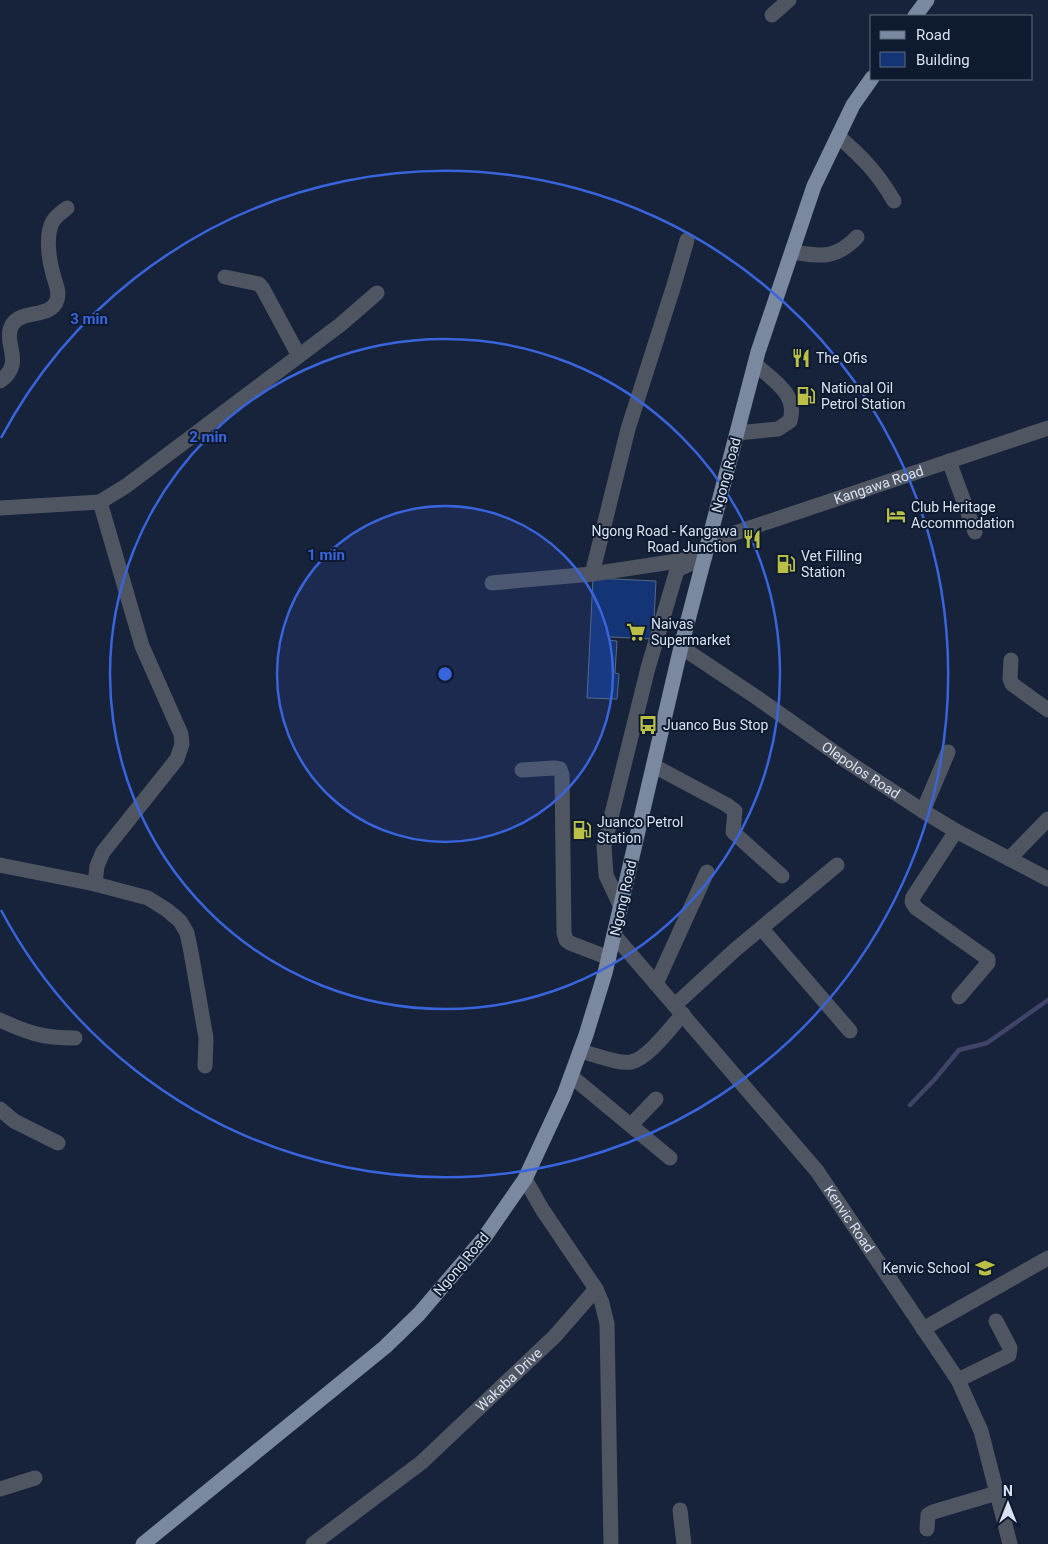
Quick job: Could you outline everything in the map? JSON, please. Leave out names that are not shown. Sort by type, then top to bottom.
[{"type":"main road","points":[[916,15],[927,0]]},
{"type":"main road","name":"Ngong Road","points":[[143,1544],[385,1347],[419,1314],[484,1238],[525,1179],[564,1095],[609,958],[681,647],[755,364],[814,186],[853,105],[871,80]]},
{"type":"street","points":[[772,15],[789,0]]},
{"type":"street","points":[[838,136],[865,160],[880,178],[894,201]]},
{"type":"street","points":[[0,381],[7,376],[12,364],[11,326],[16,319],[49,310],[54,306],[58,298],[58,288],[51,265],[49,230],[53,220],[67,208]]},
{"type":"street","points":[[792,252],[822,256],[838,252],[857,237]]},
{"type":"street","points":[[592,574],[628,429],[687,240]]},
{"type":"street","points":[[225,277],[259,284],[263,288],[299,356]]},
{"type":"street","points":[[0,508],[100,502],[126,486],[340,325],[376,293]]},
{"type":"street","points":[[737,433],[778,429],[790,422],[793,411],[790,400],[781,387],[755,364]]},
{"type":"street","name":"Kangawa Road","points":[[708,542],[1048,428]]},
{"type":"street","points":[[949,461],[975,532]]},
{"type":"street","points":[[95,884],[97,866],[103,852],[177,760],[182,744],[178,723],[142,646],[100,502]]},
{"type":"street","points":[[492,583],[592,574],[705,557]]},
{"type":"street","points":[[621,907],[606,875],[604,846],[648,668],[677,570],[705,557]]},
{"type":"street","name":"Olepolos Road","points":[[681,647],[756,696],[848,762],[924,811],[956,831],[1048,878]]},
{"type":"street","points":[[1011,660],[1010,679],[1012,684],[1048,710]]},
{"type":"street","points":[[924,811],[948,752]]},
{"type":"street","points":[[654,766],[735,811],[733,832],[782,876]]},
{"type":"street","points":[[522,770],[560,769],[562,775],[564,933],[566,940],[570,943],[609,958]]},
{"type":"street","points":[[1010,859],[1048,819]]},
{"type":"street","points":[[956,831],[913,897],[912,902],[916,908],[988,959],[988,964],[959,997]]},
{"type":"street","points":[[0,865],[95,884],[148,898],[180,921],[187,933],[193,961],[206,1038],[206,1066]]},
{"type":"street","points":[[580,1051],[623,1062],[636,1060],[649,1052],[679,1010],[736,949],[837,865]]},
{"type":"street","points":[[656,984],[708,872]]},
{"type":"street","points":[[762,929],[850,1031]]},
{"type":"street","name":"Kenvic Road","points":[[614,936],[817,1171],[958,1380],[981,1431],[1010,1544]]},
{"type":"street","points":[[0,1020],[26,1032],[55,1038],[75,1038]]},
{"type":"street","points":[[571,1076],[670,1158]]},
{"type":"street","points":[[631,1125],[656,1099]]},
{"type":"street","points":[[0,1109],[14,1121],[58,1143]]},
{"type":"street","points":[[525,1179],[542,1209],[596,1290],[602,1303],[607,1324],[611,1544]]},
{"type":"street","points":[[923,1329],[1048,1258]]},
{"type":"street","name":"Wakaba Drive","points":[[313,1544],[422,1462],[555,1336],[596,1290]]},
{"type":"street","points":[[958,1380],[1009,1354],[1010,1348],[996,1321]]},
{"type":"street","points":[[0,1489],[35,1478]]},
{"type":"street","points":[[927,1529],[928,1515],[932,1512],[997,1494]]},
{"type":"street","points":[[680,1510],[684,1544]]},
{"type":"building","points":[[593,578],[656,581],[653,639],[610,637],[609,640],[617,641],[615,673],[619,674],[617,699],[587,698]]},
{"type":"waterway","points":[[910,1105],[959,1050],[987,1043],[1048,1000]]},
{"type":"place","name":"The Ofis","points":[[801,358]]},
{"type":"place","name":"National Oil Petrol Station","points":[[806,396]]},
{"type":"place","name":"Club Heritage Accommodation","points":[[896,515]]},
{"type":"place","name":"Ngong Road - Kangawa Road Junction","points":[[752,539]]},
{"type":"place","name":"Vet Filling Station","points":[[786,564]]},
{"type":"place","name":"Naivas Supermarket","points":[[636,632]]},
{"type":"place","name":"Juanco Bus Stop","points":[[648,725]]},
{"type":"place","name":"Juanco Petrol Station","points":[[582,830]]},
{"type":"place","name":"Kenvic School","points":[[985,1268]]}]
